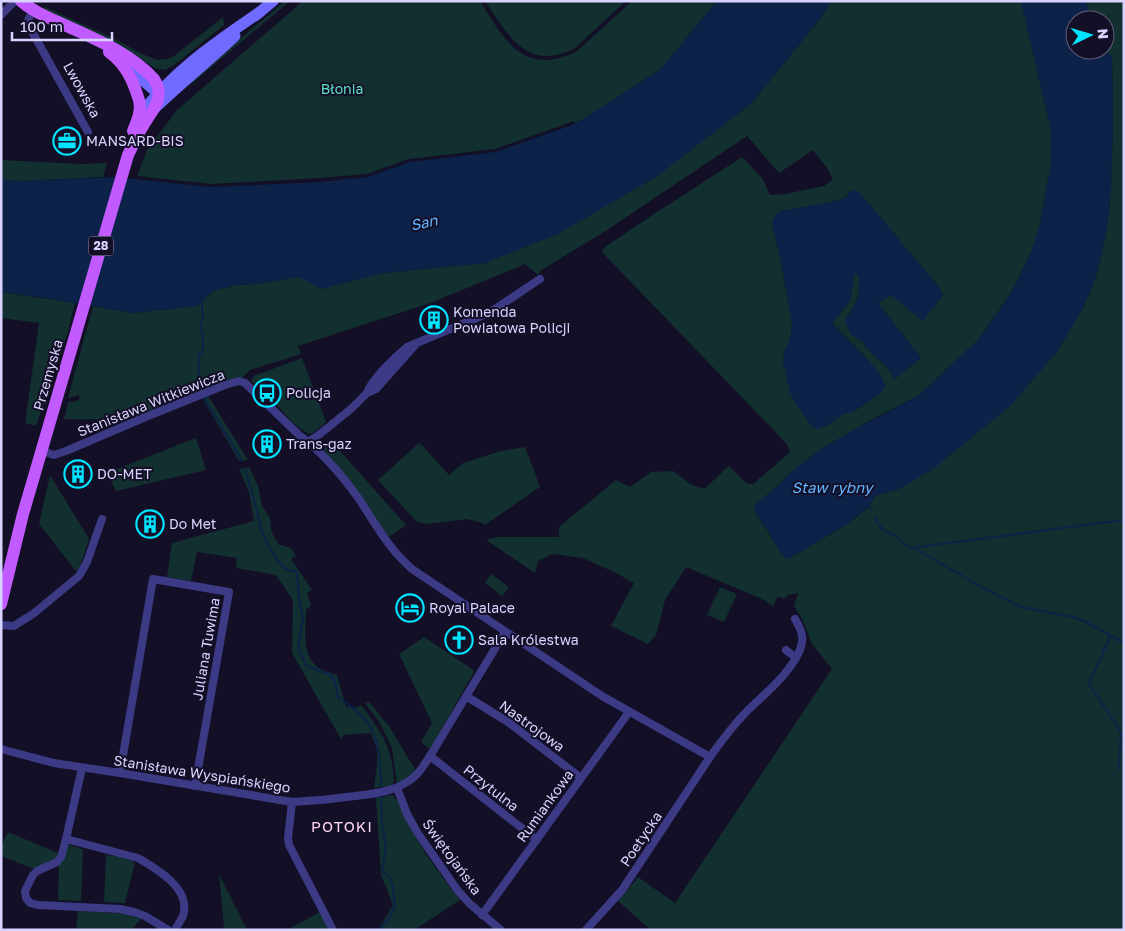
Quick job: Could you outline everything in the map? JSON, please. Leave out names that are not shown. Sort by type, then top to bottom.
[{"type":"main road","name":"28","points":[[21,1],[33,10],[107,44],[126,55],[150,74],[158,84],[159,92],[155,108]]},
{"type":"main road","points":[[260,12],[273,1]]},
{"type":"main road","name":"Przemyska","points":[[1,604],[23,514],[127,158],[129,143],[139,117],[149,103],[178,73],[226,35],[260,12]]},
{"type":"main road","name":"Przemyska","points":[[127,158],[142,127],[155,108],[260,12]]},
{"type":"main road","name":"28","points":[[87,36],[119,58],[136,90],[140,104],[139,117]]},
{"type":"main road","points":[[119,58],[154,90],[167,92],[176,88]]},
{"type":"main road","points":[[150,74],[164,77],[178,73]]},
{"type":"street","points":[[1,15],[15,1]]},
{"type":"street","name":"Lwowska","points":[[33,10],[28,20],[30,28],[88,132]]},
{"type":"street","points":[[308,442],[367,394],[376,389],[418,342],[484,315],[540,279]]},
{"type":"street","name":"Stanisława Witkiewicza","points":[[42,451],[54,455],[66,451],[225,386],[239,381],[245,383],[334,468],[347,483],[388,544],[401,559],[505,632]]},
{"type":"street","points":[[1,625],[14,626],[33,614],[79,576],[102,519]]},
{"type":"street","name":"Juliana Tuwima","points":[[120,773],[153,579],[229,592],[195,786]]},
{"type":"street","points":[[505,632],[602,696],[710,757],[734,725],[784,675],[796,658],[803,639],[802,632],[795,619]]},
{"type":"street","name":"Stanisława Wyspiańskiego","points":[[1,749],[54,763],[292,802],[377,793],[396,788],[409,781],[419,772],[505,632]]},
{"type":"street","points":[[786,650],[796,658]]},
{"type":"street","name":"Nastrojowa","points":[[466,696],[508,722],[581,778]]},
{"type":"street","name":"Rumiankowa","points":[[482,915],[629,712]]},
{"type":"street","name":"Przytulna","points":[[430,756],[537,840]]},
{"type":"street","name":"Poetycka","points":[[586,930],[622,890],[710,757]]},
{"type":"street","points":[[82,768],[61,857],[58,862],[37,871],[33,875],[25,891],[26,898],[30,903],[38,905],[120,909],[134,912],[145,916],[168,930]]},
{"type":"street","name":"Świętojańska","points":[[396,788],[410,820],[458,891],[482,915],[501,930]]},
{"type":"street","points":[[292,802],[289,845],[333,930]]},
{"type":"street","points":[[66,839],[138,858],[175,885],[181,893],[184,902],[183,915],[175,930]]},
{"type":"green space","points":[[285,1],[290,1],[191,84],[189,82]]},
{"type":"green space","name":"Błonia","points":[[303,1],[480,1],[497,28],[516,50],[533,58],[550,60],[577,51],[632,1],[717,1],[660,70],[575,124],[574,121],[495,149],[409,159],[367,174],[320,178],[211,184],[137,176],[147,150],[177,110]]},
{"type":"green space","points":[[485,1],[626,1],[575,48],[558,55],[544,56],[531,53],[521,47],[502,26]]},
{"type":"green space","points":[[830,1],[1021,1],[1051,130],[1051,163],[1040,224],[1031,252],[1014,288],[978,340],[918,396],[878,416],[820,450],[791,472],[757,503],[755,512],[786,559],[847,524],[869,507],[874,496],[901,488],[1083,308],[1096,277],[1109,211],[1113,119],[1112,60],[1115,60],[1115,10],[1089,10],[1085,1],[1124,1],[1124,930],[651,930],[618,901],[638,877],[675,903],[832,669],[812,644],[802,619],[794,606],[798,593],[788,595],[784,599],[778,596],[773,606],[762,599],[686,567],[665,600],[656,635],[648,644],[611,626],[634,583],[583,558],[553,554],[538,561],[535,573],[486,540],[497,537],[559,537],[559,527],[616,480],[630,487],[651,472],[673,471],[690,484],[704,489],[729,466],[747,484],[753,484],[790,452],[787,444],[602,252],[605,247],[742,157],[762,178],[770,195],[824,186],[833,179],[813,150],[779,173],[747,136],[607,230],[540,271],[538,275],[525,264],[433,302],[298,346],[301,354],[250,370],[243,377],[171,401],[125,420],[64,419],[68,402],[76,401],[80,398],[78,395],[68,398],[93,306],[134,313],[197,306],[213,291],[234,285],[257,284],[299,276],[322,289],[382,273],[485,263],[751,104],[822,16]],"holes":[[[849,192],[859,192],[938,286],[943,295],[891,294],[878,303],[921,358],[895,379],[862,341],[857,339],[850,312],[858,295],[859,275],[856,273],[850,301],[832,323],[870,362],[879,394],[853,412],[843,414],[828,425],[812,427],[794,401],[783,362],[792,323],[772,223],[780,211],[838,201],[846,197]]]},
{"type":"green space","points":[[43,6],[157,60],[174,56],[223,17],[224,25],[173,66],[164,70],[155,68],[45,9]]},
{"type":"green space","points":[[1,160],[82,164],[107,163],[103,177],[20,181],[1,180]]},
{"type":"green space","points":[[1,292],[75,303],[67,335],[36,426],[25,423],[39,323],[1,318]]},
{"type":"green space","points":[[302,358],[326,422],[313,433],[308,434],[291,421],[266,390],[264,391],[251,381],[254,376]]},
{"type":"green space","points":[[208,396],[248,460],[239,461],[203,399]]},
{"type":"green space","points":[[196,438],[206,470],[116,491],[107,473]]},
{"type":"green space","points":[[331,441],[406,525],[387,538],[370,509],[325,452],[324,446]]},
{"type":"green space","points":[[419,443],[449,475],[463,463],[501,451],[525,447],[540,487],[485,525],[467,519],[428,524],[417,522],[378,480]]},
{"type":"green space","points":[[249,467],[258,486],[262,506],[270,518],[271,530],[278,544],[291,548],[296,556],[291,559],[312,590],[307,593],[311,605],[306,610],[305,639],[308,653],[317,667],[337,675],[346,707],[355,708],[361,705],[378,728],[392,761],[394,778],[392,786],[374,788],[377,750],[371,733],[344,735],[341,739],[292,653],[293,600],[276,575],[236,568],[237,558],[197,552],[191,581],[167,577],[172,543],[254,521],[249,492],[239,469]]},
{"type":"green space","points":[[50,475],[89,539],[81,564],[76,571],[39,524]]},
{"type":"green space","points":[[491,574],[509,587],[502,596],[485,583]]},
{"type":"green space","points":[[720,587],[737,594],[724,622],[707,615]]},
{"type":"green space","points":[[424,637],[474,672],[430,749],[421,742],[432,723],[399,654]]},
{"type":"green space","points":[[369,702],[389,726],[416,771],[397,784],[392,748],[380,723],[365,703]]},
{"type":"green space","points":[[391,795],[398,800],[417,839],[433,865],[460,900],[414,930],[379,929],[393,905],[381,875],[376,797]]},
{"type":"green space","points":[[8,832],[58,853],[56,858],[34,869],[1,856],[1,847]]},
{"type":"green space","points":[[69,845],[83,850],[81,901],[58,900],[59,865]]},
{"type":"green space","points":[[106,855],[121,857],[135,862],[125,903],[104,902]]},
{"type":"green space","points":[[219,874],[247,930],[221,930],[224,927]]},
{"type":"green space","points":[[78,911],[130,914],[141,919],[131,930],[76,930]]},
{"type":"green space","points":[[320,912],[329,930],[287,930]]},
{"type":"water","name":"San","points":[[717,1],[830,1],[822,16],[751,104],[656,177],[558,234],[485,263],[382,273],[322,289],[299,277],[257,284],[234,285],[213,291],[197,306],[134,313],[1,292],[1,180],[20,181],[114,177],[211,187],[321,182],[367,177],[410,162],[495,152],[575,124],[660,70]]},
{"type":"water","name":"Staw rybny","points":[[1021,1],[1085,1],[1089,10],[1065,10],[1065,60],[1112,60],[1113,119],[1111,187],[1106,233],[1096,277],[1083,308],[1057,352],[1010,406],[933,469],[901,488],[875,496],[869,506],[847,524],[786,559],[755,512],[754,509],[757,503],[791,472],[820,450],[853,430],[918,396],[978,340],[1014,288],[1031,252],[1040,224],[1051,163],[1051,130]]},
{"type":"water","points":[[854,190],[859,192],[938,286],[943,295],[923,321],[891,295],[878,303],[921,358],[895,379],[862,341],[851,334],[847,326],[845,320],[857,302],[859,294],[859,276],[856,274],[854,276],[850,301],[832,323],[874,366],[886,387],[853,412],[843,414],[828,425],[817,429],[812,427],[794,401],[783,362],[784,353],[791,335],[792,323],[772,223],[776,214],[780,211],[838,201]]},
{"type":"waterway","points":[[200,390],[199,356],[203,348],[203,337],[200,327],[203,318],[202,299]]},
{"type":"waterway","points":[[203,396],[242,461]]},
{"type":"waterway","points":[[245,469],[261,529],[268,545],[285,569],[297,572],[303,619],[298,645],[302,657],[307,666],[331,675],[336,685],[338,697],[368,723],[377,745],[381,786]]},
{"type":"waterway","points":[[869,506],[872,511]]},
{"type":"waterway","points":[[875,518],[882,529],[894,535],[910,548],[1124,520]]},
{"type":"waterway","points":[[914,548],[983,588],[1021,607],[1073,617],[1124,643]]},
{"type":"waterway","points":[[1110,636],[1089,684],[1121,732],[1119,769]]},
{"type":"waterway","points":[[381,797],[386,847],[382,872],[390,877],[395,907],[381,930]]},
{"type":"place","name":"MANSARD-BIS","points":[[67,141]]},
{"type":"place","name":"Komenda Powiatowa Policji","points":[[434,320]]},
{"type":"place","name":"Policja","points":[[267,393]]},
{"type":"place","name":"Trans-gaz","points":[[267,444]]},
{"type":"place","name":"DO-MET","points":[[78,474]]},
{"type":"place","name":"Do Met","points":[[150,524]]},
{"type":"place","name":"Royal Palace","points":[[410,608]]},
{"type":"place","name":"Sala Królestwa","points":[[459,640]]},
{"type":"district","name":"POTOKI","points":[[342,827]]}]
